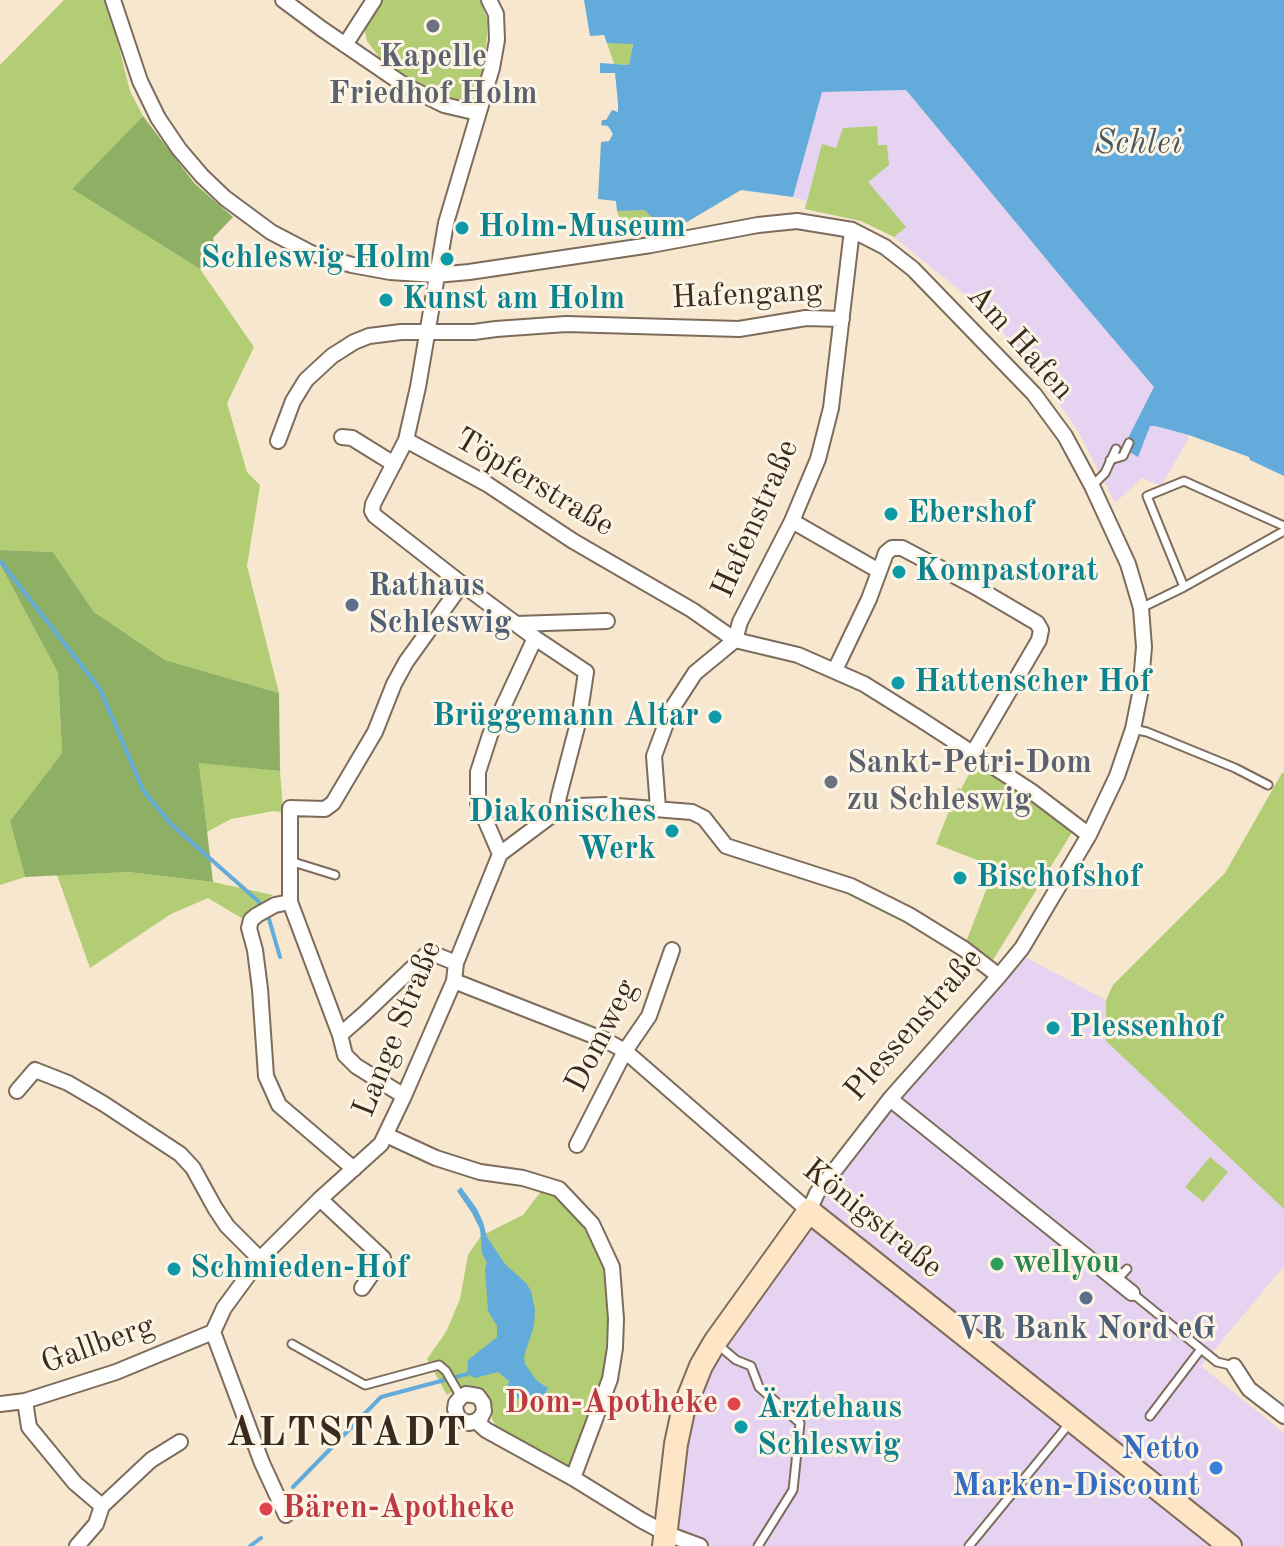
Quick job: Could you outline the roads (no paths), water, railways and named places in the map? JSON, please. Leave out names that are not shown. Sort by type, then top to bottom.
[{"type":"street","name":"Am Hafen","points":[[113,0],[140,81],[158,118],[179,149],[225,198],[271,232],[311,253],[390,272],[436,275],[797,221],[852,230],[885,247],[913,269],[1034,394],[1065,436],[1110,525]]},
{"type":"street","points":[[283,0],[404,85],[444,105],[478,113]]},
{"type":"street","points":[[345,45],[374,0]]},
{"type":"street","points":[[489,0],[496,14],[497,40],[492,68],[446,223],[406,440],[372,511],[515,624],[586,672],[579,719],[556,812]]},
{"type":"street","name":"Hafenstraße","points":[[735,640],[740,622],[792,521],[818,459],[831,408],[852,230]]},
{"type":"street","name":"Hafengang","points":[[278,441],[293,401],[306,380],[332,356],[369,336],[566,324],[739,329],[806,318],[842,319]]},
{"type":"street","points":[[342,437],[352,438],[394,464]]},
{"type":"street","name":"Töpferstraße","points":[[406,440],[487,484],[573,541],[692,610],[735,640]]},
{"type":"street","points":[[792,521],[879,571]]},
{"type":"street","name":"Plessenstraße","points":[[666,1542],[676,1444],[683,1411],[701,1366],[715,1342],[809,1211],[817,1193],[890,1099],[1022,948],[1089,835],[1117,776],[1133,729],[1144,647],[1141,608],[1128,564],[1110,525]]},
{"type":"street","points":[[835,670],[869,599],[886,553],[892,548],[902,548],[1037,623],[1041,630],[1039,640],[973,753]]},
{"type":"street","points":[[404,1096],[356,1066],[345,1055],[340,1035],[282,904],[290,861],[290,808],[325,809],[333,803],[375,732],[406,662],[462,584]]},
{"type":"street","points":[[515,624],[607,621]]},
{"type":"street","points":[[535,638],[490,735],[478,772],[478,803],[500,854],[556,812],[579,806],[692,812],[704,818],[726,846],[851,886],[909,915],[964,949],[999,976]]},
{"type":"street","points":[[658,808],[654,756],[671,710],[695,673],[735,640],[798,655],[875,691],[1031,791],[1089,835]]},
{"type":"street","name":"Lange Straße","points":[[213,1332],[224,1308],[260,1259],[381,1144],[454,981],[456,963],[500,854]]},
{"type":"street","points":[[282,904],[257,915],[251,920],[249,928],[260,989],[266,1076],[279,1105],[354,1169]]},
{"type":"street","name":"Domweg","points":[[577,1145],[625,1051],[649,1016],[672,950]]},
{"type":"street","points":[[340,1035],[429,952],[456,963]]},
{"type":"street","name":"Königstraße","points":[[454,981],[607,1041],[625,1051],[809,1211],[1230,1546]]},
{"type":"street","points":[[17,1091],[35,1070],[68,1083],[180,1154],[193,1168],[227,1226],[260,1259]]},
{"type":"street","points":[[890,1099],[1132,1293]]},
{"type":"street","points":[[386,1135],[450,1163],[559,1189],[592,1224],[612,1267],[615,1348],[610,1379],[573,1478]]},
{"type":"street","points":[[320,1199],[383,1258],[362,1288]]},
{"type":"street","points":[[213,1332],[262,1463],[286,1515]]},
{"type":"street","name":"Gallberg","points":[[0,1404],[25,1401],[116,1372],[213,1332]]},
{"type":"street","points":[[1234,1366],[1249,1389],[1284,1416]]},
{"type":"street","points":[[458,1392],[478,1396],[484,1411],[476,1421],[486,1430],[573,1478],[666,1542],[700,1546]]},
{"type":"street","points":[[25,1401],[29,1427],[75,1483],[102,1506]]},
{"type":"street","points":[[77,1546],[96,1524],[102,1506],[151,1460],[180,1442]]},
{"type":"street","points":[[666,1542],[671,1539],[689,1546]]},
{"type":"lane","points":[[1110,460],[1123,456],[1129,443]]},
{"type":"lane","points":[[1092,486],[1105,473],[1116,449]]},
{"type":"lane","points":[[1184,587],[1147,496],[1184,481],[1284,528]]},
{"type":"lane","points":[[1141,608],[1184,587],[1284,528]]},
{"type":"lane","points":[[1133,729],[1235,768],[1268,785]]},
{"type":"lane","points":[[290,861],[335,875]]},
{"type":"lane","points":[[1116,1281],[1127,1269]]},
{"type":"lane","points":[[1132,1293],[1217,1362],[1234,1366]]},
{"type":"lane","points":[[715,1342],[736,1360],[751,1366],[759,1387],[800,1423],[793,1490],[758,1546]]},
{"type":"lane","points":[[292,1344],[365,1385],[439,1365],[458,1392]]},
{"type":"lane","points":[[1150,1416],[1201,1349]]},
{"type":"lane","points":[[969,1546],[1072,1420]]},
{"type":"water","name":"Schlei","points":[[584,0],[1284,0],[1284,476],[1249,457],[1155,426],[1150,426],[1138,457],[1123,448],[1154,387],[906,90],[822,92],[793,197],[741,190],[687,222],[657,228],[645,210],[617,211],[616,201],[598,199],[601,142],[609,141],[613,134],[608,126],[601,125],[602,120],[606,120],[612,110],[618,112],[615,73],[600,73],[600,63],[629,65],[633,44],[607,43],[604,35],[590,36]]},
{"type":"water","points":[[461,1187],[477,1209],[487,1237],[505,1264],[531,1291],[534,1326],[524,1356],[525,1364],[537,1381],[548,1388],[533,1408],[529,1408],[507,1388],[509,1381],[498,1372],[475,1378],[467,1374],[468,1360],[497,1337],[497,1326],[488,1311],[487,1263],[482,1253],[480,1229],[457,1191]]},
{"type":"waterway","points":[[0,561],[100,689],[143,790],[171,824],[258,901],[269,919],[280,957]]},
{"type":"waterway","points":[[293,1487],[381,1397],[467,1374]]},
{"type":"waterway","points":[[250,1546],[261,1538]]},
{"type":"place","name":"Kapelle Friedhof Holm","points":[[433,26]]},
{"type":"place","name":"Holm-Museum","points":[[462,228]]},
{"type":"place","name":"Schleswig Holm","points":[[447,259]]},
{"type":"place","name":"Kunst am Holm","points":[[386,300]]},
{"type":"place","name":"Ebershof","points":[[891,514]]},
{"type":"place","name":"Kompastorat","points":[[899,572]]},
{"type":"place","name":"Rathaus Schleswig","points":[[352,605]]},
{"type":"place","name":"Hattenscher Hof","points":[[898,683]]},
{"type":"place","name":"Brüggemann Altar","points":[[715,717]]},
{"type":"place","name":"Sankt-Petri-Dom zu Schleswig","points":[[831,782]]},
{"type":"place","name":"Diakonisches Werk","points":[[672,831]]},
{"type":"place","name":"Bischofshof","points":[[960,878]]},
{"type":"place","name":"Plessenhof","points":[[1053,1028]]},
{"type":"place","name":"wellyou","points":[[997,1264]]},
{"type":"place","name":"Schmieden-Hof","points":[[174,1269]]},
{"type":"place","name":"VR Bank Nord eG","points":[[1086,1298]]},
{"type":"place","name":"Dom-Apotheke","points":[[734,1404]]},
{"type":"place","name":"Ärztehaus Schleswig","points":[[741,1427]]},
{"type":"place","name":"Netto Marken-Discount","points":[[1216,1468]]},
{"type":"place","name":"Bären-Apotheke","points":[[266,1509]]},
{"type":"district","name":"ALTSTADT","points":[[347,1435]]}]
